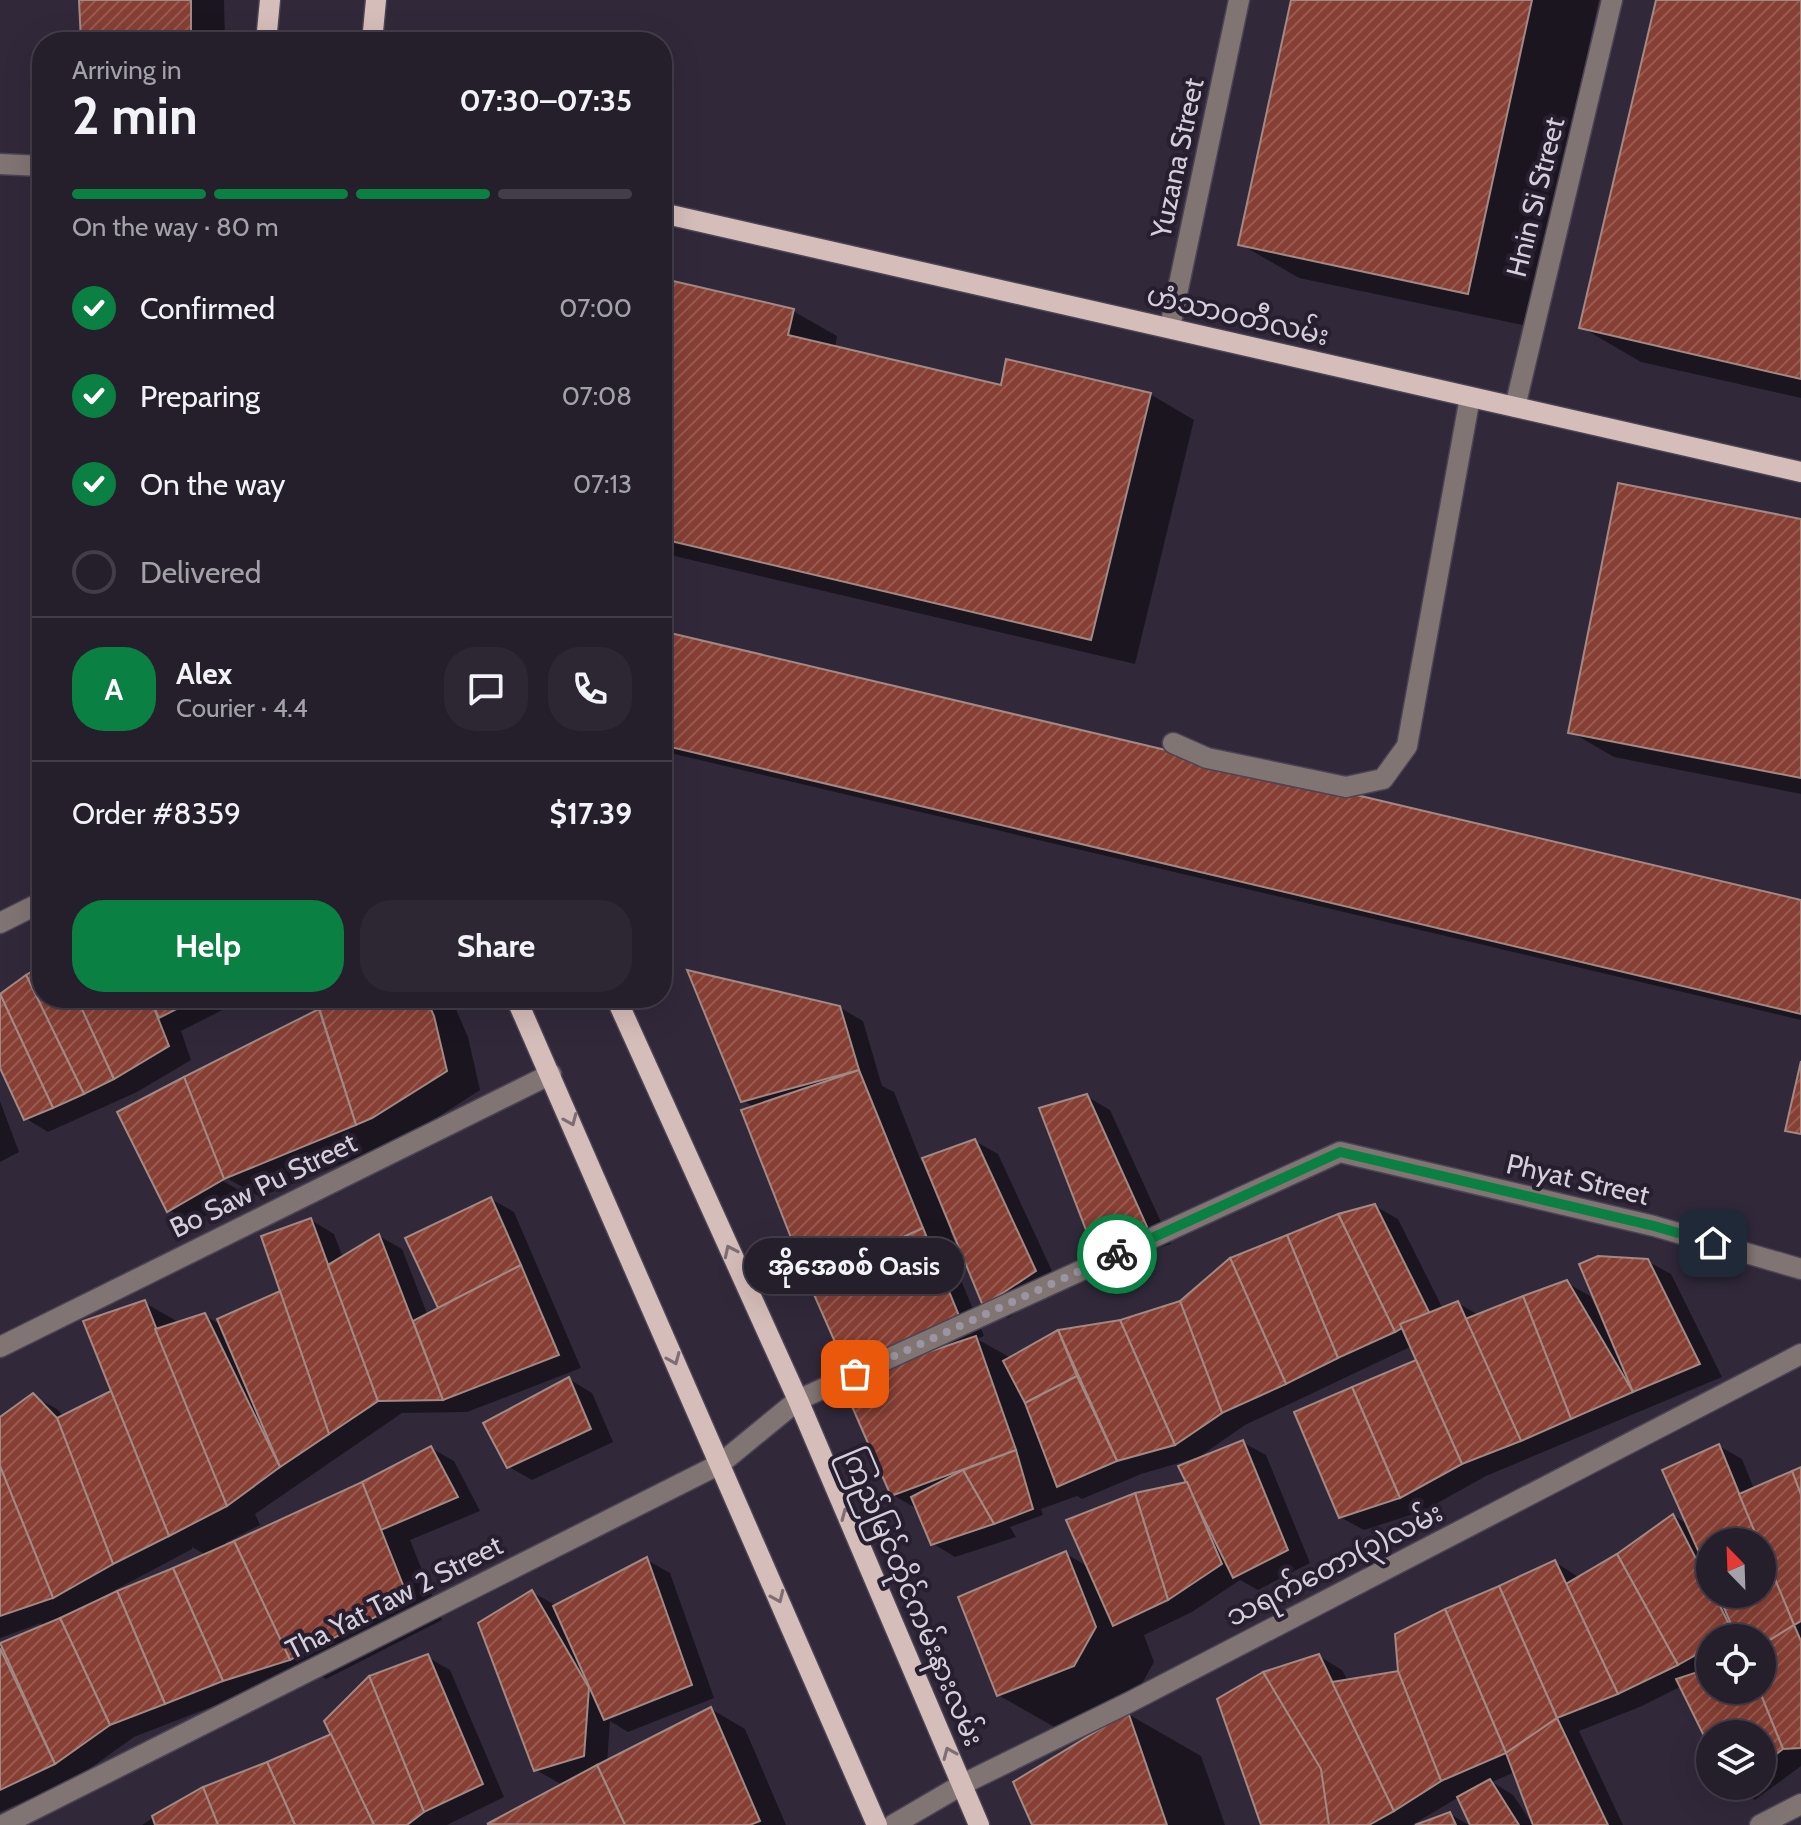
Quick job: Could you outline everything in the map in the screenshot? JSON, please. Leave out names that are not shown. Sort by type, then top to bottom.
[{"type":"main road","points":[[267,32],[270,0]]},
{"type":"main road","points":[[373,32],[376,0]]},
{"type":"main road","name":"ဟံသာဝတီလမ်း","points":[[672,215],[1801,472]]},
{"type":"main road","points":[[521,1008],[877,1825]]},
{"type":"main road","name":"ကြည်မြင်တိုင်ကမ်းနားလမ်း","points":[[621,1008],[798,1400],[979,1825]]},
{"type":"street","name":"Yuzana Street","points":[[1170,327],[1239,0]]},
{"type":"street","name":"Hnin Si Street","points":[[1515,407],[1612,0]]},
{"type":"street","points":[[0,164],[32,166]]},
{"type":"street","points":[[1173,743],[1207,758],[1346,787],[1383,779],[1407,746],[1470,397]]},
{"type":"street","points":[[0,923],[32,907]]},
{"type":"street","name":"Bo Saw Pu Street","points":[[0,1347],[551,1074]]},
{"type":"street","name":"Tha Yat Taw 2 Street","points":[[3,1825],[720,1464],[798,1400],[1340,1152]]},
{"type":"street","name":"Phyat Street","points":[[1340,1152],[1654,1226],[1801,1269]]},
{"type":"street","name":"သရက်တော(၃)လမ်း","points":[[893,1825],[963,1784],[1130,1702],[1801,1354]]},
{"type":"street","points":[[1760,1825],[1801,1804]]},
{"type":"building","points":[[79,0],[191,0],[191,32],[81,32]]},
{"type":"building","points":[[1291,0],[1532,0],[1468,294],[1238,245]]},
{"type":"building","points":[[1656,0],[1801,0],[1801,379],[1579,328]]},
{"type":"building","points":[[673,281],[794,309],[788,335],[1001,385],[1006,359],[1151,393],[1091,640],[672,541]]},
{"type":"building","points":[[1618,483],[1801,519],[1801,778],[1568,733]]},
{"type":"building","points":[[672,633],[1801,900],[1801,1014],[672,747]]},
{"type":"building","points":[[687,970],[840,1006],[859,1070],[741,1102]]},
{"type":"building","points":[[32,971],[32,987],[26,975]]},
{"type":"building","points":[[26,975],[32,987],[32,1008],[42,1008],[84,1094],[53,1108],[0,994]]},
{"type":"building","points":[[0,994],[53,1108],[24,1120],[0,1068]]},
{"type":"building","points":[[42,1008],[82,1008],[114,1079],[84,1094]]},
{"type":"building","points":[[82,1008],[154,1008],[169,1046],[114,1079]]},
{"type":"building","points":[[154,1008],[178,1008],[159,1018]]},
{"type":"building","points":[[319,1008],[430,1008],[447,1071],[356,1125]]},
{"type":"building","points":[[319,1009],[356,1125],[224,1179],[184,1077]]},
{"type":"building","points":[[1801,1061],[1801,1134],[1785,1131]]},
{"type":"building","points":[[859,1070],[923,1228],[808,1281],[741,1110]]},
{"type":"building","points":[[184,1077],[224,1179],[167,1212],[117,1112]]},
{"type":"building","points":[[1087,1094],[1149,1231],[1093,1248],[1039,1108]]},
{"type":"building","points":[[975,1139],[1036,1271],[983,1306],[922,1158]]},
{"type":"building","points":[[491,1197],[521,1265],[438,1308],[405,1238]]},
{"type":"building","points":[[1375,1204],[1429,1312],[1395,1332],[1338,1214]]},
{"type":"building","points":[[1338,1214],[1395,1332],[1338,1358],[1287,1235]]},
{"type":"building","points":[[311,1218],[378,1401],[329,1434],[261,1236]]},
{"type":"building","points":[[923,1228],[962,1323],[846,1367],[808,1281]]},
{"type":"building","points":[[379,1234],[443,1400],[378,1401],[328,1265]]},
{"type":"building","points":[[1287,1235],[1338,1358],[1286,1384],[1230,1258]]},
{"type":"building","points":[[1598,1256],[1648,1259],[1700,1364],[1633,1392],[1579,1264]]},
{"type":"building","points":[[1230,1258],[1286,1384],[1222,1413],[1180,1301]]},
{"type":"building","points":[[521,1265],[559,1355],[443,1400],[413,1321]]},
{"type":"building","points":[[1567,1280],[1633,1392],[1571,1419],[1523,1296]]},
{"type":"building","points":[[280,1291],[329,1434],[280,1467],[217,1319]]},
{"type":"building","points":[[1523,1296],[1571,1419],[1521,1441],[1465,1319]]},
{"type":"building","points":[[145,1300],[227,1506],[169,1536],[83,1321]]},
{"type":"building","points":[[1180,1301],[1222,1413],[1175,1445],[1120,1320]]},
{"type":"building","points":[[1458,1301],[1521,1441],[1462,1464],[1400,1324]]},
{"type":"building","points":[[205,1313],[280,1467],[227,1506],[155,1329]]},
{"type":"building","points":[[1120,1320],[1175,1445],[1117,1461],[1058,1330]]},
{"type":"building","points":[[1058,1330],[1077,1376],[1025,1403],[1003,1361]]},
{"type":"building","points":[[976,1336],[1016,1450],[891,1496],[841,1381]]},
{"type":"building","points":[[1416,1360],[1462,1464],[1400,1498],[1352,1387]]},
{"type":"building","points":[[1077,1376],[1117,1461],[1057,1487],[1025,1403]]},
{"type":"building","points":[[569,1377],[591,1429],[507,1468],[483,1423]]},
{"type":"building","points":[[1352,1387],[1400,1498],[1339,1518],[1294,1412]]},
{"type":"building","points":[[111,1391],[169,1536],[113,1564],[57,1418]]},
{"type":"building","points":[[33,1393],[57,1418],[113,1564],[53,1598],[0,1466],[0,1417]]},
{"type":"building","points":[[1243,1440],[1288,1550],[1233,1578],[1178,1466]]},
{"type":"building","points":[[1719,1444],[1753,1528],[1696,1528],[1696,1546],[1662,1470]]},
{"type":"building","points":[[431,1446],[458,1497],[381,1530],[362,1482]]},
{"type":"building","points":[[1016,1450],[1033,1509],[994,1524],[963,1470]]},
{"type":"building","points":[[0,1466],[53,1598],[0,1616]]},
{"type":"building","points":[[1801,1467],[1801,1495],[1792,1471]]},
{"type":"building","points":[[963,1470],[994,1524],[931,1545],[911,1497]]},
{"type":"building","points":[[1792,1471],[1801,1495],[1801,1621],[1794,1625],[1776,1582],[1776,1528],[1753,1528],[1739,1494]]},
{"type":"building","points":[[362,1482],[409,1600],[290,1660],[234,1541]]},
{"type":"building","points":[[1187,1482],[1222,1564],[1168,1600],[1135,1493]]},
{"type":"building","points":[[1135,1493],[1168,1600],[1113,1626],[1066,1520]]},
{"type":"building","points":[[1673,1514],[1696,1559],[1696,1608],[1721,1608],[1729,1624],[1696,1624],[1696,1655],[1678,1665],[1617,1554]]},
{"type":"building","points":[[234,1541],[290,1660],[223,1681],[173,1568]]},
{"type":"building","points":[[1066,1551],[1096,1627],[1074,1666],[997,1696],[958,1597]]},
{"type":"building","points":[[1617,1554],[1678,1665],[1618,1694],[1566,1584]]},
{"type":"building","points":[[647,1557],[692,1685],[604,1720],[553,1606]]},
{"type":"building","points":[[1555,1560],[1618,1694],[1557,1718],[1499,1586]]},
{"type":"building","points":[[173,1568],[223,1681],[165,1704],[117,1591]]},
{"type":"building","points":[[1776,1582],[1794,1625],[1776,1636],[1776,1624],[1731,1624],[1724,1608],[1776,1608]]},
{"type":"building","points":[[1499,1586],[1557,1718],[1506,1753],[1445,1609]]},
{"type":"building","points":[[532,1590],[589,1688],[584,1756],[534,1771],[478,1623]]},
{"type":"building","points":[[117,1591],[165,1704],[110,1725],[60,1618]]},
{"type":"building","points":[[1445,1609],[1506,1753],[1441,1781],[1398,1671],[1395,1634]]},
{"type":"building","points":[[60,1618],[110,1725],[55,1764],[0,1643]]},
{"type":"building","points":[[1794,1625],[1801,1641],[1801,1748],[1783,1749],[1776,1732],[1776,1720],[1771,1720],[1765,1704],[1776,1704],[1776,1636]]},
{"type":"building","points":[[0,1648],[55,1764],[0,1790]]},
{"type":"building","points":[[428,1654],[483,1784],[424,1812],[369,1676]]},
{"type":"building","points":[[1319,1654],[1394,1811],[1369,1825],[1323,1825],[1263,1672]]},
{"type":"building","points":[[1398,1671],[1441,1781],[1394,1811],[1332,1682]]},
{"type":"building","points":[[1263,1672],[1321,1769],[1329,1825],[1261,1825],[1217,1699]]},
{"type":"building","points":[[1696,1673],[1696,1704],[1765,1704],[1771,1720],[1696,1720],[1676,1679]]},
{"type":"building","points":[[369,1676],[424,1812],[407,1825],[374,1825],[324,1721]]},
{"type":"building","points":[[711,1707],[760,1821],[750,1825],[625,1825],[597,1765]]},
{"type":"building","points":[[1128,1712],[1167,1825],[1032,1825],[1013,1782]]},
{"type":"building","points":[[1557,1718],[1608,1825],[1533,1825],[1506,1753]]},
{"type":"building","points":[[1776,1732],[1783,1749],[1776,1754]]},
{"type":"building","points":[[331,1734],[374,1825],[295,1825],[267,1762]]},
{"type":"building","points":[[267,1762],[295,1825],[218,1825],[203,1787]]},
{"type":"building","points":[[597,1765],[625,1825],[487,1824]]},
{"type":"building","points":[[1490,1779],[1519,1825],[1470,1825],[1457,1797]]},
{"type":"building","points":[[203,1787],[218,1825],[155,1825],[152,1816]]},
{"type":"building","points":[[1450,1812],[1456,1825],[1415,1825]]},
{"type":"way so far","points":[[855,1374],[1117,1254]]},
{"type":"place","name":"အိုအေစစ် Oasis","points":[[855,1374]]},
{"type":"route","points":[[1117,1254],[1340,1152],[1654,1226],[1713,1243]]}]
